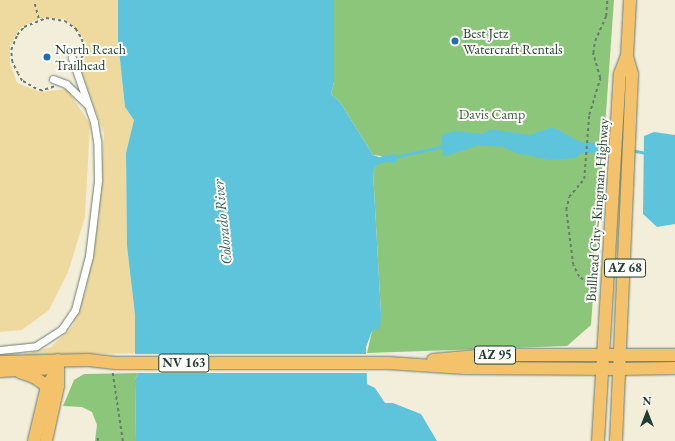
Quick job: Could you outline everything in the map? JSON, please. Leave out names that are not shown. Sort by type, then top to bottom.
[{"type":"main road","name":"Bullhead City–Kingman Highway","points":[[616,441],[628,180],[620,74],[627,56],[630,0]]},
{"type":"main road","name":"Bullhead City–Kingman Highway","points":[[598,441],[601,368],[615,179],[624,131]]},
{"type":"main road","name":"AZ 95","points":[[388,363],[488,355],[620,356]]},
{"type":"main road","points":[[620,356],[675,355]]},
{"type":"main road","name":"NV 163","points":[[0,371],[88,360],[115,368],[251,363]]},
{"type":"main road","name":"NV 163","points":[[0,362],[57,364]]},
{"type":"main road","name":"AZ 95","points":[[251,363],[388,363],[464,368],[601,368]]},
{"type":"main road","points":[[34,441],[47,386],[57,364]]},
{"type":"main road","points":[[46,441],[58,386],[57,364]]},
{"type":"main road","points":[[601,368],[675,368]]},
{"type":"main road","points":[[14,370],[34,377],[47,386]]},
{"type":"street","points":[[0,350],[28,348],[50,339],[67,323],[77,302],[89,256],[98,180],[96,131],[72,58]]},
{"type":"street","points":[[53,79],[63,82],[86,103]]},
{"type":"path","points":[[597,291],[579,277],[573,265],[566,210],[569,197],[584,179],[587,130],[600,78],[593,53],[595,41],[606,16],[607,0]]},
{"type":"path","points":[[35,4],[39,19]]},
{"type":"path","points":[[63,82],[42,91],[22,81],[12,62],[11,50],[17,35],[24,27],[39,19],[60,19],[80,33],[85,50],[76,69]]},
{"type":"path","points":[[115,368],[123,441]]},
{"type":"green space","name":"Davis Camp","points":[[334,0],[614,0],[591,325],[567,346],[367,353],[372,331],[381,314],[373,171],[382,156],[373,155],[340,102],[331,94],[334,82]]},
{"type":"green space","points":[[138,373],[135,380],[136,441],[95,441],[97,425],[92,412],[82,407],[63,406],[74,380],[84,374]]},
{"type":"sand","points":[[0,0],[118,0],[118,41],[125,107],[134,120],[126,153],[127,246],[135,315],[135,353],[23,355],[51,347],[72,327],[86,290],[99,218],[104,134],[81,70],[87,51],[82,36],[65,19],[40,18],[20,28],[10,46],[10,63],[17,83],[40,92],[67,89],[90,124],[85,217],[68,272],[49,310],[22,330],[0,332]]},
{"type":"water","name":"Colorado River","points":[[118,0],[334,0],[334,82],[331,94],[340,102],[373,155],[379,157],[396,154],[397,160],[396,163],[386,162],[377,165],[373,171],[381,314],[380,328],[372,331],[366,347],[367,384],[375,388],[385,403],[393,403],[421,414],[437,441],[136,441],[135,380],[138,373],[135,353],[135,315],[127,246],[126,153],[134,120],[125,107],[118,41]]},
{"type":"water","points":[[553,127],[580,142],[600,143],[600,153],[581,153],[576,158],[550,160],[516,153],[503,147],[479,145],[443,157],[441,135],[454,131],[482,134],[489,130],[497,130],[529,135]]},
{"type":"water","points":[[654,132],[675,135],[675,224],[657,227],[643,214],[644,136]]},
{"type":"pier","points":[[133,354],[369,354],[369,373],[133,373]]},
{"type":"waterway","points":[[394,157],[444,146]]},
{"type":"waterway","points":[[597,148],[612,149]]},
{"type":"waterway","points":[[631,150],[646,153]]},
{"type":"place","name":"Best Jetz Watercraft Rentals","points":[[455,41]]},
{"type":"place","name":"North Reach Trailhead","points":[[47,57]]}]
